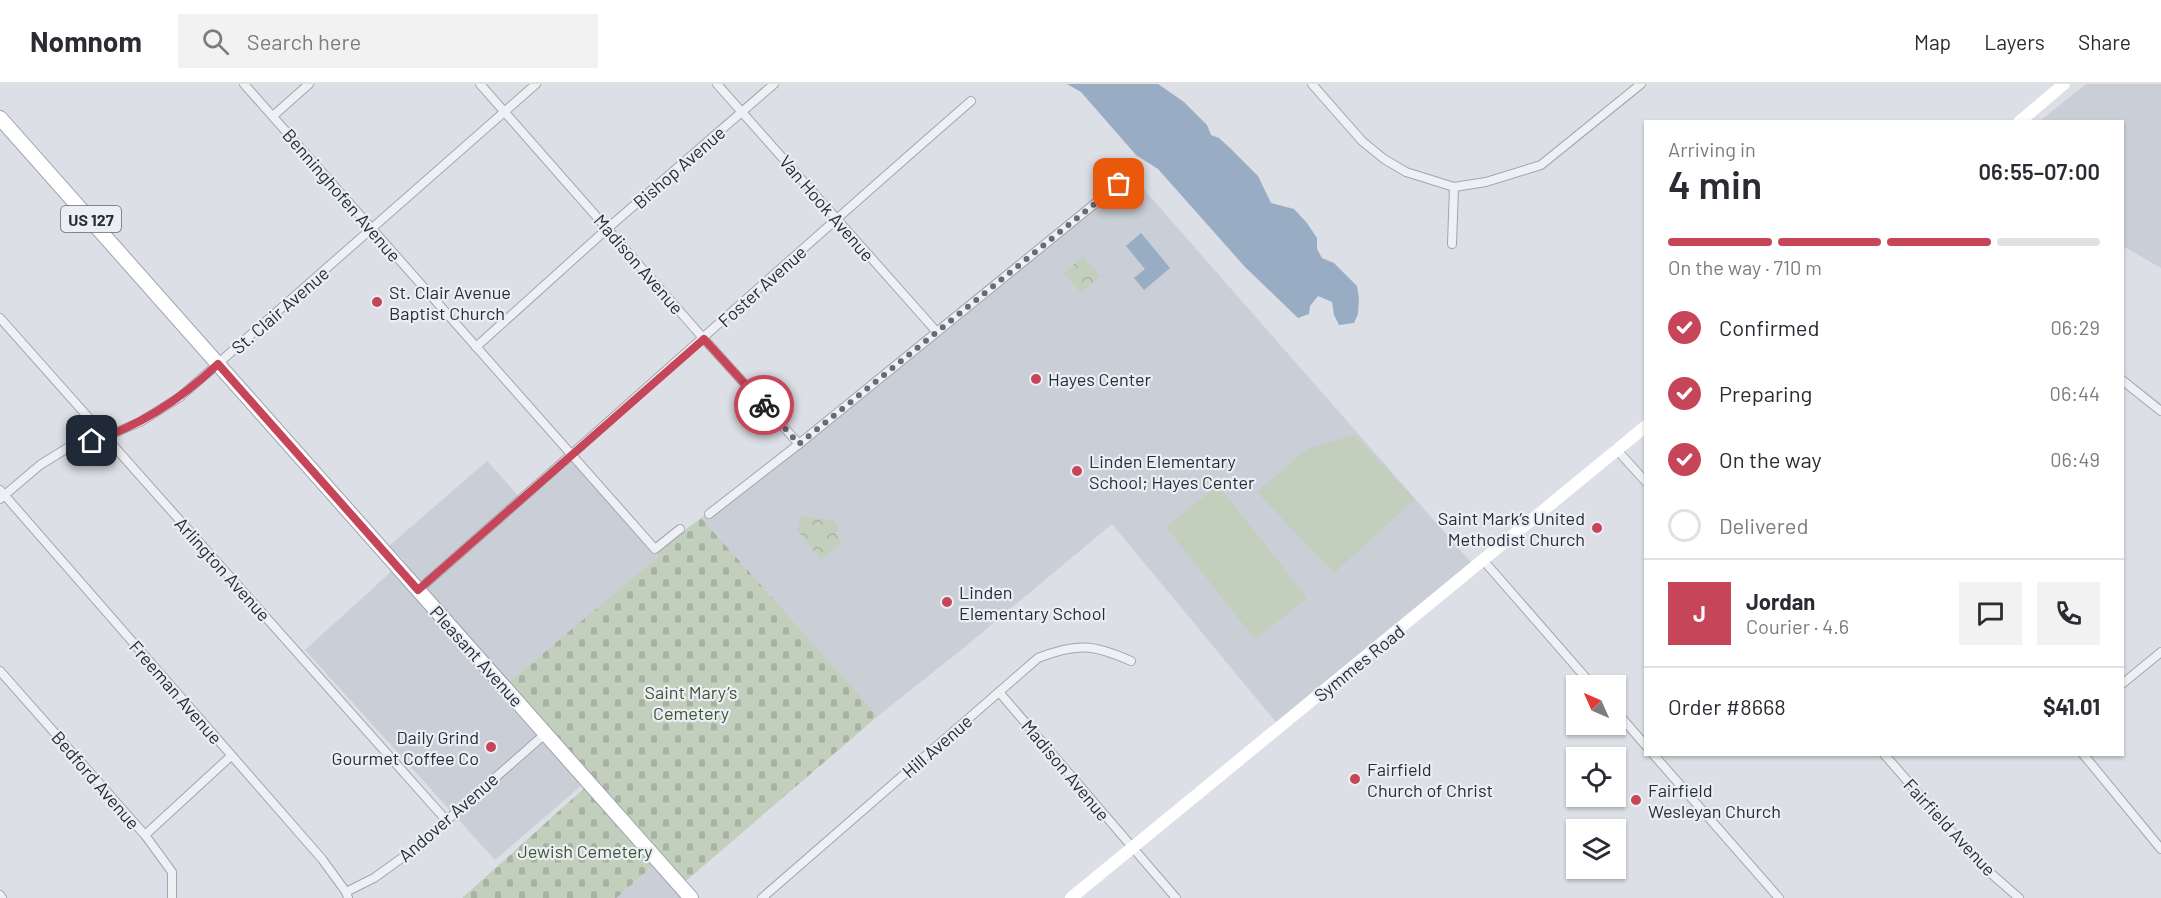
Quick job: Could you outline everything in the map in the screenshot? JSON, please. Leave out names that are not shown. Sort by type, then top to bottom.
[{"type":"main road","points":[[2021,120],[2064,84]]},
{"type":"main road","name":"Pleasant Avenue","points":[[0,118],[691,898]]},
{"type":"main road","name":"Symmes Road","points":[[1071,898],[1644,428]]},
{"type":"street","name":"Benninghofen Avenue","points":[[244,84],[655,549],[681,529]]},
{"type":"street","points":[[273,116],[309,84]]},
{"type":"street","name":"Madison Avenue","points":[[480,84],[799,444]]},
{"type":"street","name":"St. Clair Avenue","points":[[2,495],[40,465],[69,447],[105,437],[140,422],[160,411],[191,388],[536,84]]},
{"type":"street","name":"Van Hook Avenue","points":[[717,84],[936,331]]},
{"type":"street","name":"Bishop Avenue","points":[[476,347],[608,228],[774,84]]},
{"type":"street","points":[[1312,84],[1362,141],[1384,159],[1406,172],[1454,187],[1495,180],[1541,165],[1641,84]]},
{"type":"street","name":"Foster Avenue","points":[[418,590],[971,102]]},
{"type":"street","points":[[709,514],[799,444],[1119,184]]},
{"type":"street","points":[[1452,244],[1454,187]]},
{"type":"street","name":"Arlington Avenue","points":[[0,318],[446,820]]},
{"type":"street","points":[[2124,382],[2161,411]]},
{"type":"street","points":[[1616,449],[1644,480]]},
{"type":"street","name":"Freeman Avenue","points":[[2,495],[322,859],[347,895]]},
{"type":"street","points":[[1483,561],[1583,675]]},
{"type":"street","name":"Hill Avenue","points":[[762,898],[1038,658],[1068,647],[1103,650],[1131,661]]},
{"type":"street","points":[[2124,682],[2161,652]]},
{"type":"street","name":"Bedford Avenue","points":[[0,671],[145,835],[172,872],[172,898]]},
{"type":"street","name":"Madison Avenue","points":[[999,692],[1176,898]]},
{"type":"street","points":[[1626,723],[1644,744]]},
{"type":"street","name":"Andover Avenue","points":[[347,895],[413,850],[545,734]]},
{"type":"street","points":[[145,835],[231,756]]},
{"type":"street","points":[[1655,756],[1779,898]]},
{"type":"street","name":"Fairfield Avenue","points":[[1886,756],[1978,862],[2019,898]]},
{"type":"street","points":[[2085,756],[2161,849]]},
{"type":"shaded area","points":[[2086,84],[2161,84],[2161,268],[2124,247],[2124,120],[2041,120]]},
{"type":"shaded area","name":"Linden Elementary School; Hayes Center","points":[[1133,177],[1475,567],[1280,727],[1112,524],[878,716],[701,518],[799,444],[1119,184]]},
{"type":"shaded area","points":[[570,459],[659,557],[497,692],[582,785],[495,860],[305,650],[404,560],[389,546],[487,461],[523,501]]},
{"type":"shaded area","points":[[654,866],[682,898],[616,898]]},
{"type":"green space","points":[[1083,256],[1100,276],[1081,293],[1064,273]]},
{"type":"green space","points":[[1354,435],[1415,499],[1334,573],[1257,492],[1307,449]]},
{"type":"green space","points":[[1218,485],[1307,598],[1255,639],[1166,527]]},
{"type":"green space","points":[[802,516],[834,521],[839,528],[835,533],[842,542],[821,560],[797,530]]},
{"type":"green space","name":"Saint Mary’s Cemetery","points":[[701,518],[878,716],[680,886],[658,862],[616,898],[462,898],[589,784],[503,687],[658,557],[657,551]]},
{"type":"water","points":[[1067,84],[1158,84],[1184,102],[1207,125],[1211,135],[1219,138],[1258,176],[1271,203],[1294,209],[1317,238],[1317,249],[1322,258],[1334,263],[1357,286],[1358,314],[1354,323],[1339,325],[1334,315],[1332,302],[1318,296],[1310,306],[1309,314],[1298,318],[1245,267],[1158,169],[1136,155],[1081,92]]},
{"type":"water","points":[[1141,233],[1170,268],[1144,290],[1134,278],[1145,269],[1126,246]]},
{"type":"way so far","points":[[764,405],[799,444],[1119,184]]},
{"type":"place","name":"St. Clair Avenue Baptist Church","points":[[377,302]]},
{"type":"place","name":"Hayes Center","points":[[1036,379]]},
{"type":"place","name":"Linden Elementary School; Hayes Center","points":[[1077,471]]},
{"type":"place","name":"Saint Mark’s United Methodist Church","points":[[1597,528]]},
{"type":"place","name":"Linden Elementary School","points":[[947,602]]},
{"type":"place","name":"Daily Grind Gourmet Coffee Co","points":[[491,747]]},
{"type":"place","name":"Fairfield Church of Christ","points":[[1355,779]]},
{"type":"place","name":"Fairfield Wesleyan Church","points":[[1636,800]]},
{"type":"route","points":[[92,441],[140,422],[160,411],[200,381],[218,364],[418,590],[704,339],[764,405]]},
{"type":"park label","name":"Jewish Cemetery","points":[[585,851]]}]
